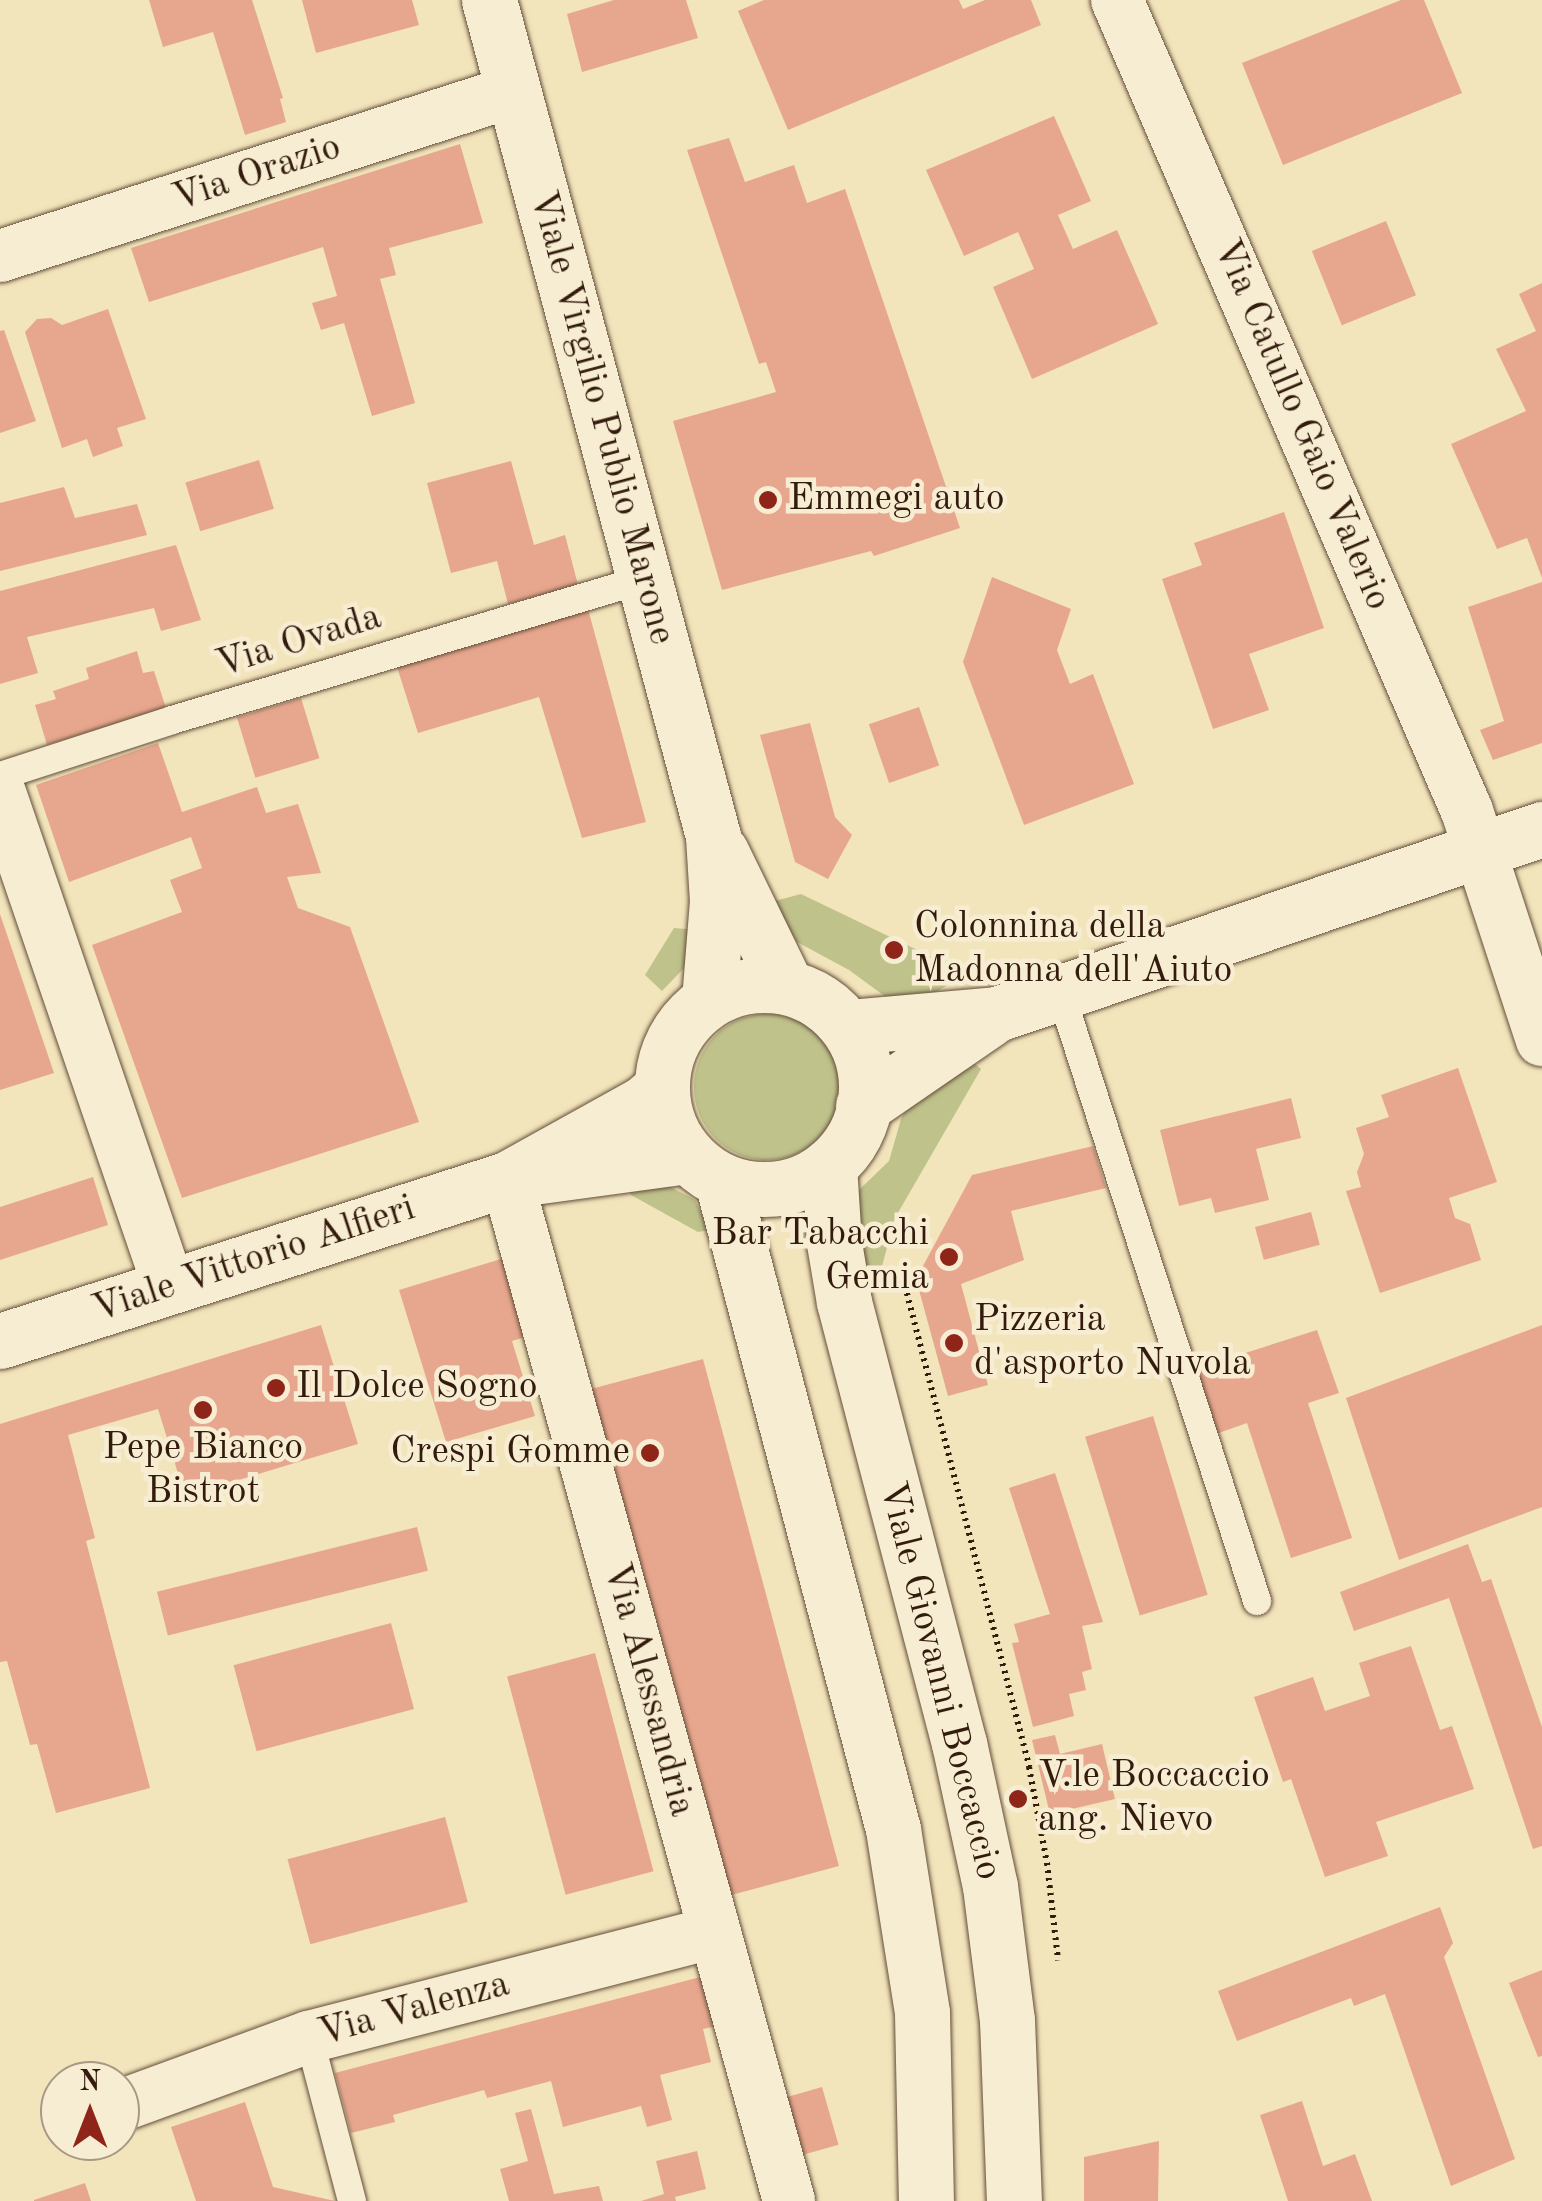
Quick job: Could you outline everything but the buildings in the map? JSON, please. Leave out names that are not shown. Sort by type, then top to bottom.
[{"type":"street","name":"Viale Virgilio Publio Marone","points":[[490,0],[713,836],[786,986]]},
{"type":"street","name":"Via Catullo Gaio Valerio","points":[[1118,0],[1467,811],[1539,1023]]},
{"type":"street","name":"Via Orazio","points":[[0,256],[514,91]]},
{"type":"street","points":[[15,780],[169,1287]]},
{"type":"street","points":[[849,1027],[998,1014],[1542,830]]},
{"type":"street","name":"Viale Virgilio Publio Marone","points":[[709,1000],[717,901],[713,836]]},
{"type":"street","points":[[742,986],[786,986],[819,1000],[849,1027],[863,1058],[863,1106],[854,1137],[829,1166],[778,1188],[705,1168],[664,1115],[661,1088],[663,1068],[676,1034],[709,1000],[742,986]]},
{"type":"street","points":[[863,1106],[998,1014]]},
{"type":"street","name":"Viale Vittorio Alfieri","points":[[0,1341],[507,1179],[644,1103],[661,1088]]},
{"type":"street","name":"Viale Giovanni Boccaccio","points":[[829,1166],[834,1243],[844,1302],[959,1743],[990,1886],[1011,2067],[1014,2201]]},
{"type":"street","name":"Viale Vittorio Alfieri","points":[[507,1179],[705,1168]]},
{"type":"street","name":"Viale Giovanni Boccaccio","points":[[705,1168],[894,1828],[922,2013],[926,2201]]},
{"type":"street","name":"Via Alessandria","points":[[507,1179],[789,2201]]},
{"type":"street","name":"Via Valenza","points":[[140,2099],[309,2037],[714,1932]]},
{"type":"lane","name":"Via Ovada","points":[[0,776],[15,780],[644,579]]},
{"type":"lane","points":[[1060,994],[1257,1602]]},
{"type":"lane","points":[[309,2037],[352,2201]]},
{"type":"green space","points":[[801,894],[967,974],[920,1001],[890,1000],[849,970],[797,942],[771,902]]},
{"type":"green space","points":[[674,928],[697,930],[687,965],[662,991],[645,975]]},
{"type":"green space","points":[[767,1014],[795,1019],[819,1035],[835,1059],[840,1087],[835,1115],[819,1139],[795,1155],[767,1160],[739,1155],[715,1139],[699,1115],[694,1087],[699,1059],[715,1035],[739,1019]]},
{"type":"green space","points":[[975,1064],[981,1069],[895,1218],[878,1281],[866,1283],[849,1221],[860,1189],[889,1161],[901,1119],[917,1088]]},
{"type":"green space","points":[[650,1176],[695,1200],[709,1230],[698,1232],[631,1195],[626,1178]]},
{"type":"place","name":"Emmegi auto","points":[[768,500]]},
{"type":"place","name":"Colonnina della Madonna dell'Aiuto","points":[[894,950]]},
{"type":"place","name":"Bar Tabacchi Gemia","points":[[949,1257]]},
{"type":"place","name":"Pizzeria d'asporto Nuvola","points":[[954,1343]]},
{"type":"place","name":"Il Dolce Sogno","points":[[276,1388]]},
{"type":"place","name":"Pepe Bianco Bistrot","points":[[203,1410]]},
{"type":"place","name":"Crespi Gomme","points":[[650,1453]]},
{"type":"place","name":"V.le Boccaccio ang. Nievo","points":[[1018,1799]]}]
